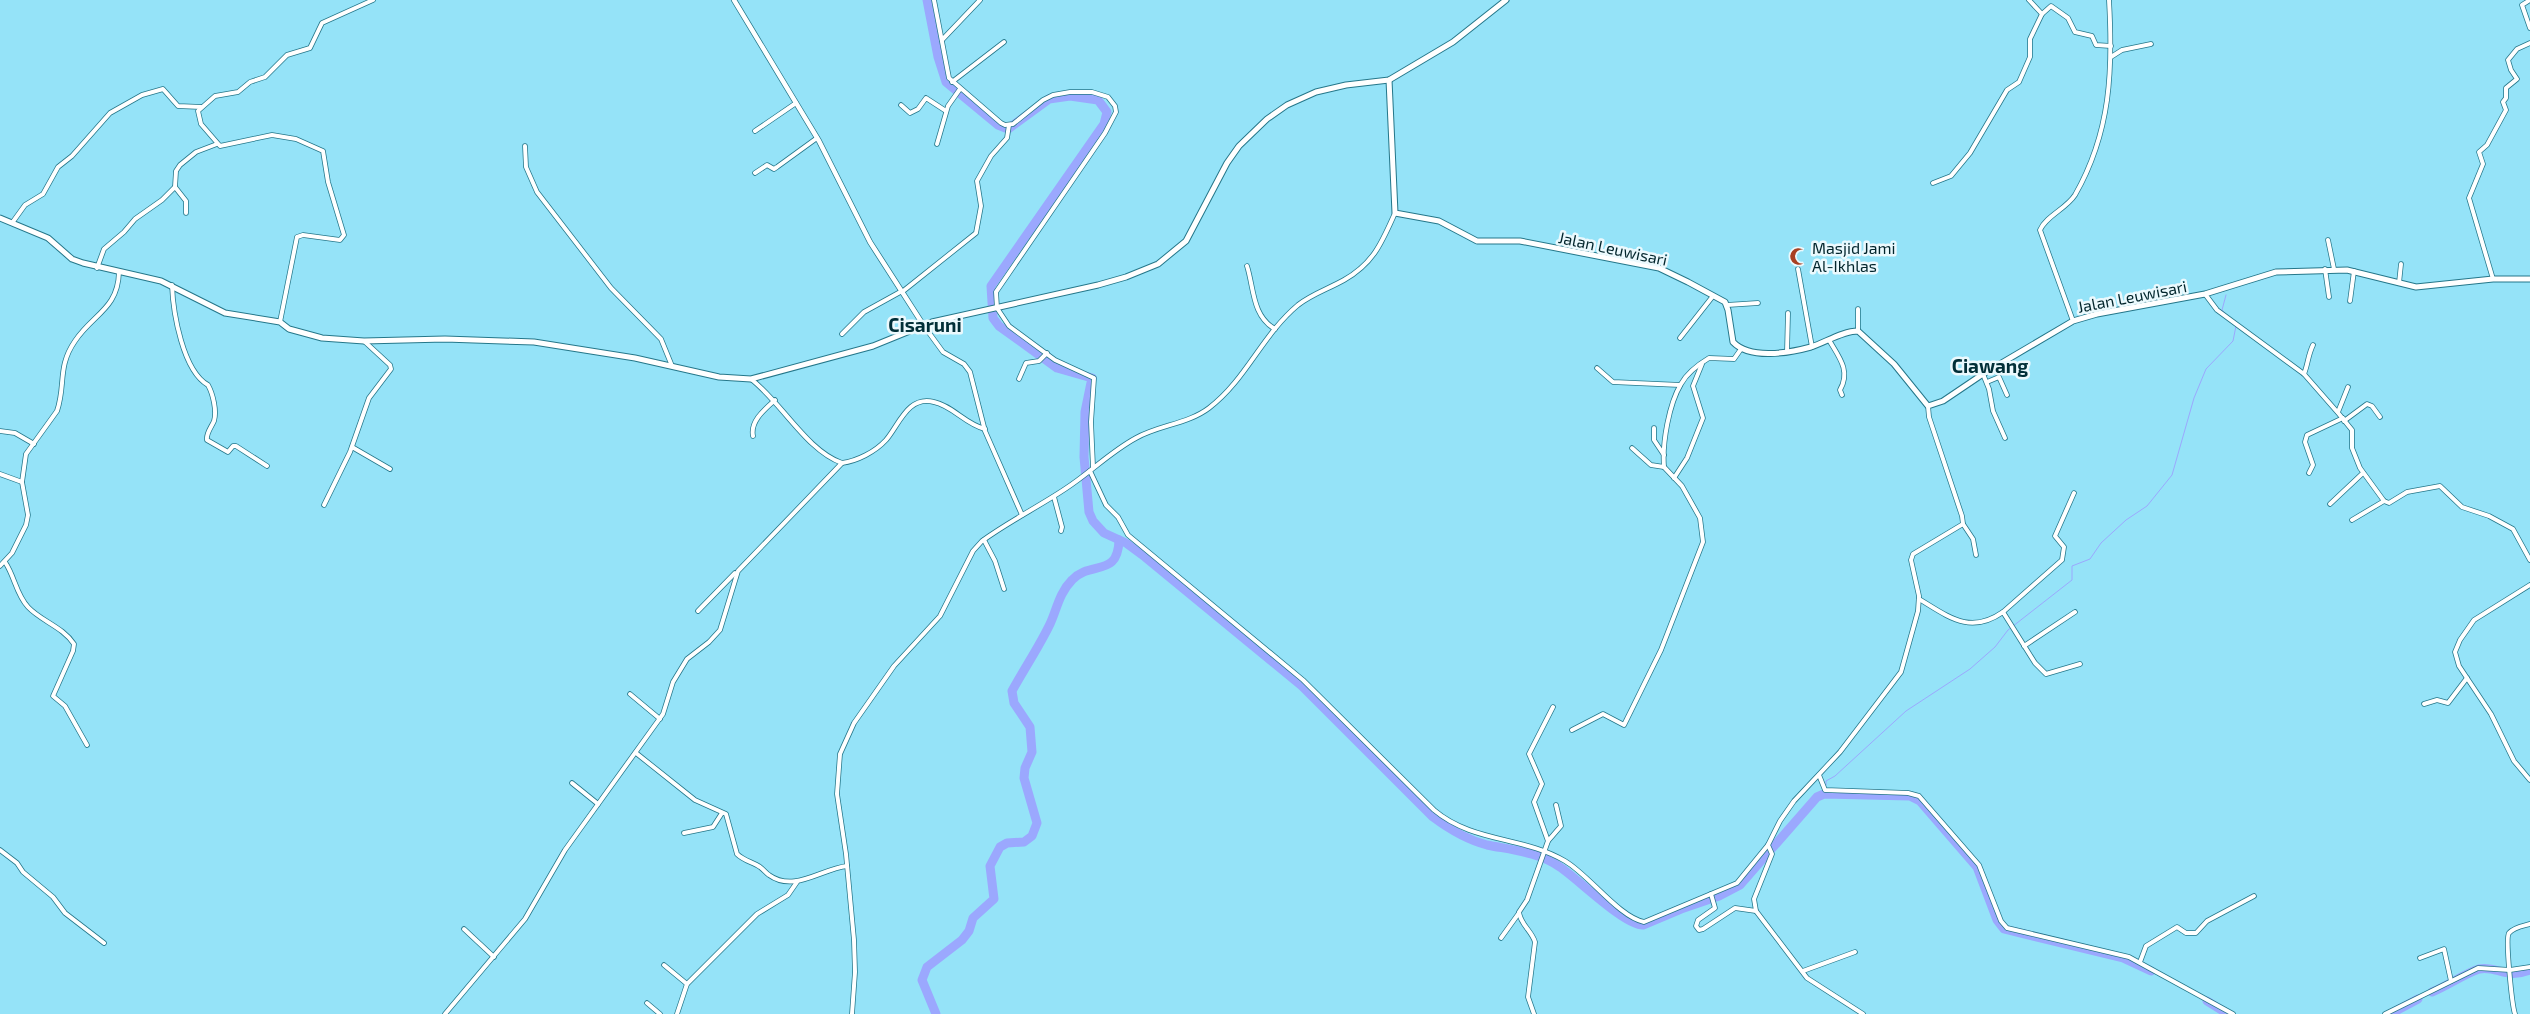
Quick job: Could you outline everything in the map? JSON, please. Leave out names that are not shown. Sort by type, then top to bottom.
[{"type":"main road","points":[[0,218],[48,238],[72,258],[97,268],[148,276],[172,285],[224,313],[280,322],[290,329],[322,338],[364,341],[446,339],[534,342],[635,358],[719,377],[751,379],[874,346],[924,326],[1098,285],[1126,277],[1158,264],[1186,241],[1200,218],[1220,174],[1239,146],[1261,123],[1287,105],[1316,92],[1346,85],[1389,80],[1453,42],[1506,0]]},
{"type":"main road","points":[[1389,80],[1395,213]]},
{"type":"main road","name":"Jalan Leuwisari","points":[[1395,213],[1439,221],[1477,241],[1520,241],[1659,268],[1682,278],[1727,305]]},
{"type":"main road","name":"Jalan Leuwisari","points":[[1928,406],[1943,401],[1983,374],[2073,321],[2096,314],[2205,294],[2276,272],[2325,269],[2354,271],[2420,287],[2493,279],[2530,279]]},
{"type":"main road","points":[[1727,305],[1732,339],[1741,349],[1787,352],[1812,347],[1858,332],[1894,364],[1928,406]]},
{"type":"street","points":[[280,322],[297,237],[303,235],[340,240],[344,235],[328,182],[323,152],[321,149],[301,140],[278,135],[244,139],[223,146],[217,144],[200,120],[198,114],[201,107],[215,96],[235,93],[250,82],[265,77],[283,58],[310,48],[322,22],[373,0]]},
{"type":"street","points":[[734,0],[817,138],[870,242],[943,352],[964,364],[970,372],[985,429],[1022,515]]},
{"type":"street","points":[[934,0],[946,66],[957,93],[1001,123],[1009,126]]},
{"type":"street","points":[[942,40],[980,0]]},
{"type":"street","points":[[2029,0],[2042,14]]},
{"type":"street","points":[[2073,321],[2040,230],[2074,197],[2088,169],[2109,101],[2111,46],[2109,0]]},
{"type":"street","points":[[2530,0],[2522,5],[2530,28]]},
{"type":"street","points":[[1933,183],[1951,176],[1970,153],[2007,90],[2019,82],[2030,57],[2030,38],[2042,14],[2051,6],[2068,18],[2075,32],[2092,36],[2096,45],[2111,46]]},
{"type":"street","points":[[952,82],[1004,42]]},
{"type":"street","points":[[2493,279],[2469,197],[2483,164],[2479,152],[2487,145],[2506,110],[2503,102],[2506,98],[2507,87],[2517,79],[2511,70],[2508,60],[2517,49],[2530,43]]},
{"type":"street","points":[[2111,57],[2122,50],[2151,44]]},
{"type":"street","points":[[12,223],[25,205],[44,192],[58,167],[72,156],[110,113],[142,95],[160,88],[163,88],[178,106],[201,107]]},
{"type":"street","points":[[1009,126],[1043,100],[1070,92],[1092,92],[1103,95],[1112,102],[1116,110],[1110,125],[1093,151],[998,287],[993,309],[1009,326],[1044,356],[1094,378],[1090,470],[1106,505],[1118,517],[1128,535],[1302,680],[1434,810],[1453,825],[1469,832],[1545,851],[1571,864],[1629,915],[1640,921],[1648,921],[1712,897],[1740,880],[1770,848]]},
{"type":"street","points":[[937,144],[946,110],[957,93]]},
{"type":"street","points":[[901,105],[910,113],[918,109],[926,98],[946,110]]},
{"type":"street","points":[[755,131],[796,103]]},
{"type":"street","points":[[842,334],[864,312],[902,292],[976,233],[981,206],[977,181],[991,156],[1009,134],[1009,126]]},
{"type":"street","points":[[755,173],[767,165],[774,169],[778,167],[817,138]]},
{"type":"street","points":[[97,268],[104,249],[124,232],[134,219],[162,200],[174,187],[180,165],[196,152],[217,144]]},
{"type":"street","points":[[525,146],[526,167],[536,192],[611,288],[661,339],[672,366]]},
{"type":"street","points":[[174,187],[186,202],[186,213]]},
{"type":"street","points":[[852,1014],[855,964],[847,866],[836,780],[845,743],[854,723],[894,666],[940,616],[970,557],[984,540],[1054,496],[1136,438],[1162,426],[1198,415],[1212,406],[1231,390],[1274,329],[1310,296],[1345,280],[1367,264],[1377,251],[1395,213]]},
{"type":"street","points":[[2328,240],[2334,269]]},
{"type":"street","points":[[2399,283],[2401,264]]},
{"type":"street","points":[[1248,266],[1257,308],[1261,316],[1274,329]]},
{"type":"street","points":[[1798,269],[1812,347]]},
{"type":"street","points":[[2325,269],[2330,297]]},
{"type":"street","points":[[2350,301],[2354,271]]},
{"type":"street","points":[[0,566],[5,562],[26,525],[28,515],[22,482],[26,454],[57,411],[60,403],[62,368],[67,355],[81,333],[112,301],[119,284],[119,272]]},
{"type":"street","points":[[172,285],[175,317],[190,366],[202,382],[208,385],[212,397],[215,419],[207,435],[207,440],[228,452],[233,446],[236,446],[267,466]]},
{"type":"street","points":[[2205,294],[2212,306],[2304,374],[2338,412],[2352,430],[2352,448],[2362,473],[2384,501],[2389,503],[2407,492],[2440,486],[2462,507],[2489,516],[2513,529],[2530,560]]},
{"type":"street","points":[[1680,338],[1713,296]]},
{"type":"street","points":[[1727,305],[1758,303]]},
{"type":"street","points":[[1858,309],[1858,332]]},
{"type":"street","points":[[1787,352],[1788,313]]},
{"type":"street","points":[[1829,340],[1845,369],[1845,380],[1840,390],[1842,395]]},
{"type":"street","points":[[324,505],[352,447],[369,398],[391,369],[390,365],[364,341]]},
{"type":"street","points":[[2304,374],[2308,365],[2307,357],[2313,345]]},
{"type":"street","points":[[1664,467],[1664,440],[1680,385],[1688,375],[1711,357],[1734,359],[1741,349]]},
{"type":"street","points":[[1018,379],[1026,363],[1044,356]]},
{"type":"street","points":[[1674,478],[1684,464],[1702,418],[1693,386],[1702,364]]},
{"type":"street","points":[[1597,368],[1613,382],[1680,385]]},
{"type":"street","points":[[1983,374],[1987,382],[1993,411],[2005,438]]},
{"type":"street","points":[[1987,382],[2000,377],[2007,395]]},
{"type":"street","points":[[751,379],[775,400],[824,455],[842,463],[850,462],[869,453],[885,441],[906,410],[923,401],[934,402],[951,410],[975,426],[985,429]]},
{"type":"street","points":[[2338,412],[2348,387]]},
{"type":"street","points":[[753,436],[752,431],[759,415],[775,400]]},
{"type":"street","points":[[2309,473],[2313,465],[2305,442],[2306,435],[2343,420],[2367,404],[2372,406],[2380,417]]},
{"type":"street","points":[[1928,406],[1929,417],[1963,524],[1973,539],[1976,555]]},
{"type":"street","points":[[1654,428],[1654,440],[1664,456]]},
{"type":"street","points":[[0,431],[15,433],[34,444]]},
{"type":"street","points":[[352,447],[390,469]]},
{"type":"street","points":[[1572,730],[1603,714],[1624,725],[1669,631],[1702,545],[1703,528],[1700,518],[1682,486],[1664,467],[1651,465],[1640,453],[1635,452],[1632,448]]},
{"type":"street","points":[[698,611],[842,463]]},
{"type":"street","points":[[2330,504],[2362,473]]},
{"type":"street","points":[[0,474],[22,482]]},
{"type":"street","points":[[1919,599],[1949,617],[1970,624],[1982,623],[2004,612],[2062,560],[2064,549],[2055,536],[2074,493]]},
{"type":"street","points":[[1054,496],[1062,527],[1061,531]]},
{"type":"street","points":[[2352,520],[2384,501]]},
{"type":"street","points":[[1863,1014],[1812,982],[1756,911],[1754,899],[1780,821],[1794,801],[1861,726],[1901,672],[1912,638],[1919,599],[1911,560],[1913,554],[1963,524]]},
{"type":"street","points":[[984,540],[995,561],[1004,589]]},
{"type":"street","points":[[5,562],[13,575],[21,599],[36,616],[47,620],[74,644],[73,651],[53,696],[66,706],[87,744]]},
{"type":"street","points":[[445,1014],[525,919],[564,850],[660,719],[673,682],[687,659],[720,630],[738,571]]},
{"type":"street","points":[[2530,585],[2481,614],[2460,640],[2456,658],[2491,714],[2514,760],[2530,780]]},
{"type":"street","points":[[2004,612],[2035,663],[2046,674],[2080,664]]},
{"type":"street","points":[[2024,646],[2075,612]]},
{"type":"street","points":[[2424,704],[2437,700],[2448,703],[2467,678]]},
{"type":"street","points":[[630,694],[660,719]]},
{"type":"street","points":[[1548,841],[1534,802],[1542,784],[1529,754],[1552,707]]},
{"type":"street","points":[[636,753],[695,800],[722,813],[728,818],[734,848],[741,858],[760,867],[770,876],[797,882]]},
{"type":"street","points":[[1819,775],[1823,788],[1826,790],[1908,793],[1919,796],[1979,865],[2001,921],[2007,928],[2108,952],[2140,962],[2233,1014]]},
{"type":"street","points":[[572,783],[598,804]]},
{"type":"street","points":[[1501,938],[1527,900],[1548,841],[1561,826],[1556,805]]},
{"type":"street","points":[[684,833],[713,826],[722,813]]},
{"type":"street","points":[[0,850],[17,863],[23,872],[52,897],[65,912],[104,943]]},
{"type":"street","points":[[677,1014],[687,984],[757,914],[788,895],[797,882],[830,868],[847,866]]},
{"type":"street","points":[[2140,962],[2146,946],[2169,930],[2177,927],[2186,933],[2196,933],[2207,921],[2254,896]]},
{"type":"street","points":[[1712,897],[1715,908],[1697,922],[1698,929],[1703,929],[1735,908],[1756,911]]},
{"type":"street","points":[[1519,912],[1520,918],[1535,942],[1528,997],[1534,1014]]},
{"type":"street","points":[[2515,1014],[2511,1000],[2507,936],[2515,928],[2530,924]]},
{"type":"street","points":[[464,930],[494,957]]},
{"type":"street","points":[[2420,958],[2444,948],[2451,981]]},
{"type":"street","points":[[1803,971],[1855,952]]},
{"type":"street","points":[[664,965],[687,984]]},
{"type":"street","points":[[2385,1014],[2478,968],[2510,974],[2530,967]]},
{"type":"street","points":[[647,1003],[660,1014]]},
{"type":"waterway","points":[[927,0],[938,57],[946,82],[998,125],[1008,129],[1049,99],[1070,96],[1098,100],[1107,112],[1104,124],[991,286],[993,318],[999,326],[1057,368],[1092,378],[1085,412],[1084,457],[1089,512],[1093,521],[1104,533],[1126,543],[1145,557],[1302,686],[1433,817],[1452,830],[1473,840],[1487,845],[1534,855],[1552,862],[1613,910],[1625,918],[1643,925],[1719,896],[1740,885],[1817,797],[1824,794],[1910,796],[1920,801],[1977,867],[1997,920],[2004,929],[2123,958],[2151,971]]},
{"type":"waterway","points":[[2226,295],[2222,310],[2226,314]]},
{"type":"waterway","points":[[1826,785],[1826,781],[1835,776],[1906,711],[1970,669],[1995,647],[2008,630],[2072,580],[2072,566],[2090,559],[2101,543],[2126,520],[2147,506],[2172,475],[2194,398],[2206,369],[2233,341],[2236,326]]},
{"type":"waterway","points":[[936,1014],[922,980],[927,967],[962,940],[969,931],[973,918],[994,899],[990,866],[1000,847],[1007,843],[1024,842],[1032,836],[1037,823],[1024,778],[1025,768],[1032,752],[1030,727],[1014,703],[1012,691],[1046,633],[1061,596],[1068,585],[1079,574],[1109,564],[1117,552],[1119,540]]},
{"type":"waterway","points":[[2432,992],[2479,969],[2485,968],[2514,974],[2530,970]]},
{"type":"waterway","points":[[2390,1014],[2418,999]]},
{"type":"waterway","points":[[2207,1001],[2228,1014]]},
{"type":"place","name":"Masjid Jami Al-Ikhlas","points":[[1798,256]]},
{"type":"district","name":"Cisaruni","points":[[925,324]]},
{"type":"district","name":"Ciawang","points":[[1990,365]]}]
